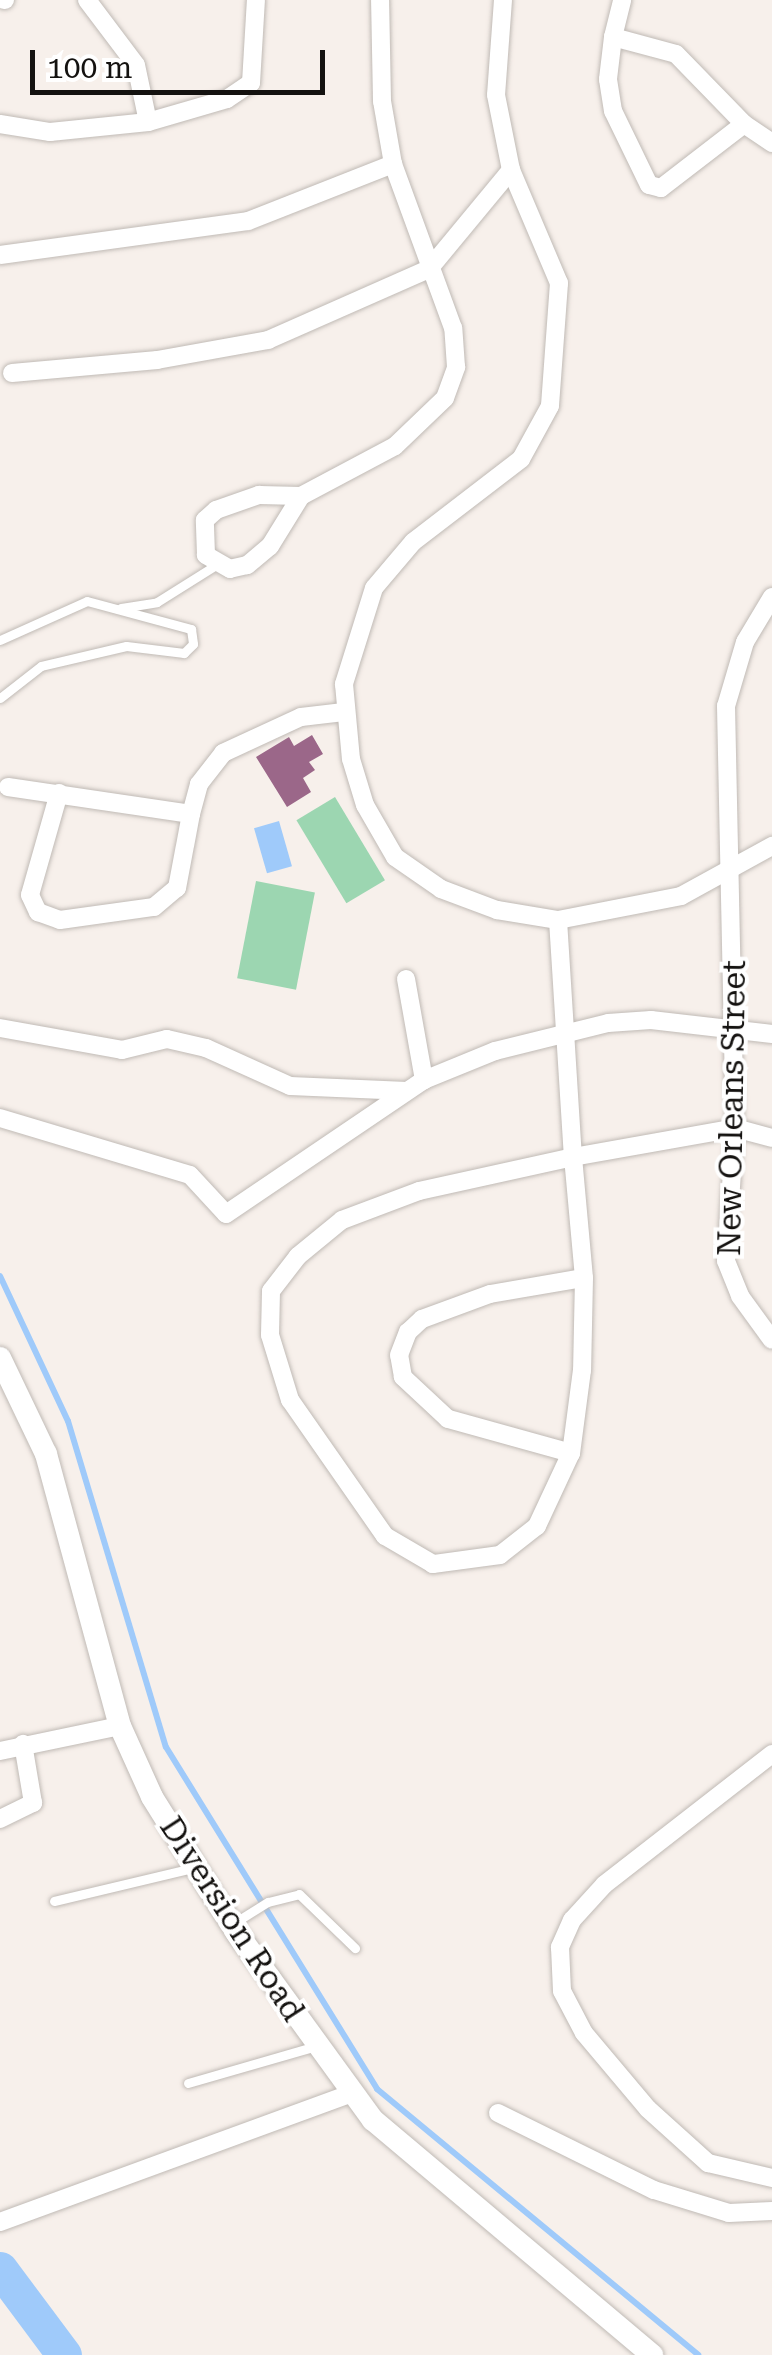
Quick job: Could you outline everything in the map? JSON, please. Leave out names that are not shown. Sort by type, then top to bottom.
[{"type":"street","points":[[87,0],[136,64],[148,122]]},
{"type":"street","points":[[0,124],[50,132],[148,122],[227,99],[250,83],[256,0]]},
{"type":"street","points":[[301,496],[270,546],[247,565],[216,565],[202,546],[206,520],[216,510],[258,495],[301,496],[395,446],[445,398],[456,366],[453,328],[394,164],[382,101],[380,0]]},
{"type":"street","points":[[503,0],[496,95],[511,170],[559,283],[550,406],[521,458],[412,542],[374,588],[344,684],[344,712],[365,805],[395,857],[441,889],[497,910],[558,920],[681,896],[733,864],[772,846]]},
{"type":"street","points":[[622,0],[614,38],[613,112],[654,188],[668,185],[744,124]]},
{"type":"street","points":[[614,38],[676,54],[744,124],[772,143]]},
{"type":"street","points":[[0,255],[248,221],[394,164]]},
{"type":"street","points":[[12,373],[157,360],[268,340],[429,269],[511,170]]},
{"type":"street","name":"New Orleans Street","points":[[768,1334],[726,1261],[735,1128],[733,864],[726,706],[745,642],[772,597]]},
{"type":"street","points":[[59,793],[30,894],[38,912],[60,920],[154,907],[177,888],[198,784],[222,753],[302,717],[344,712]]},
{"type":"street","points":[[8,787],[191,814]]},
{"type":"street","points":[[558,920],[573,1158],[584,1278],[582,1370],[571,1453],[550,1504],[520,1544],[477,1563],[433,1564],[404,1551],[365,1515],[290,1400],[270,1335],[271,1291],[298,1256],[342,1220],[419,1191],[573,1158],[735,1128],[772,1138]]},
{"type":"street","points":[[406,979],[424,1080]]},
{"type":"street","points":[[0,1118],[190,1175],[226,1214],[424,1080],[566,1032],[651,1020],[772,1034]]},
{"type":"street","points":[[0,1028],[122,1050],[166,1039],[206,1048],[290,1086],[407,1091]]},
{"type":"street","points":[[571,1453],[448,1420],[404,1377],[400,1355],[408,1332],[422,1319],[490,1294],[584,1278]]},
{"type":"street","name":"Diversion Road","points":[[0,1358],[46,1454],[120,1726],[152,1797],[196,1867],[240,1919],[316,2046],[350,2094],[652,2355]]},
{"type":"street","points":[[0,1751],[120,1726]]},
{"type":"street","points":[[0,1819],[32,1803],[23,1744]]},
{"type":"street","points":[[772,1754],[604,1885],[572,1920],[560,1947],[562,1990],[584,2034],[648,2109],[708,2163],[772,2178]]},
{"type":"street","points":[[0,2222],[350,2094]]},
{"type":"street","points":[[498,2113],[654,2190],[728,2213],[772,2210]]},
{"type":"lane","points":[[116,609],[157,602],[216,565]]},
{"type":"lane","points":[[0,640],[86,601],[190,628],[193,644],[184,653],[126,646],[40,666],[0,698]]},
{"type":"lane","points":[[54,1901],[196,1867]]},
{"type":"lane","points":[[240,1919],[290,1894],[309,1898],[355,1948]]},
{"type":"lane","points":[[188,2083],[316,2046]]},
{"type":"green space","points":[[335,797],[385,880],[346,903],[296,820]]},
{"type":"green space","points":[[256,881],[315,892],[296,990],[237,978]]},
{"type":"water","points":[[279,821],[292,866],[267,873],[254,828]]},
{"type":"building","points":[[312,735],[323,754],[309,762],[315,770],[303,778],[311,792],[287,807],[256,757],[289,737],[294,746]]},
{"type":"waterway","points":[[0,1276],[68,1421],[166,1747],[377,2089],[698,2355]]},
{"type":"waterway","points":[[0,2269],[64,2355]]}]
